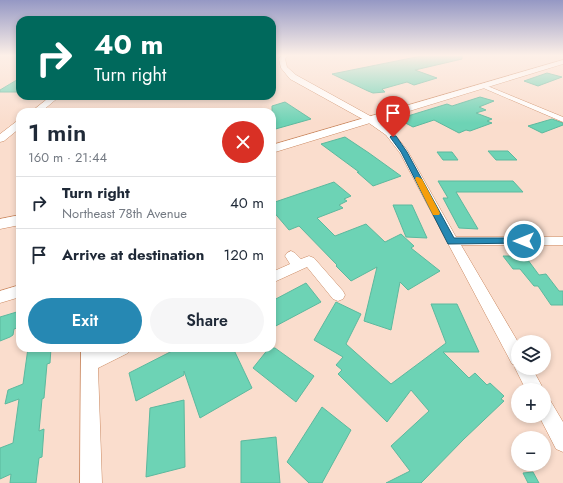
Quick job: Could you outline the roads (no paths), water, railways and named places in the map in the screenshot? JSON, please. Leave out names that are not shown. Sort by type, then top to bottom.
[{"type":"main road","points":[[276,148],[365,117],[493,78]]},
{"type":"main road","points":[[276,140],[511,78]]},
{"type":"main road","points":[[0,214],[16,211]]},
{"type":"main road","points":[[0,224],[16,221]]},
{"type":"street","points":[[294,78],[385,129],[397,142],[452,241],[474,276],[511,345]]},
{"type":"street","points":[[483,86],[563,120]]},
{"type":"street","points":[[40,108],[51,100]]},
{"type":"street","points":[[0,139],[16,126]]},
{"type":"street","points":[[452,241],[563,240]]},
{"type":"street","points":[[276,275],[295,261],[309,261],[338,295]]},
{"type":"street","points":[[0,297],[16,292]]},
{"type":"street","points":[[91,483],[89,356],[106,352]]},
{"type":"street","points":[[551,419],[563,442]]}]
